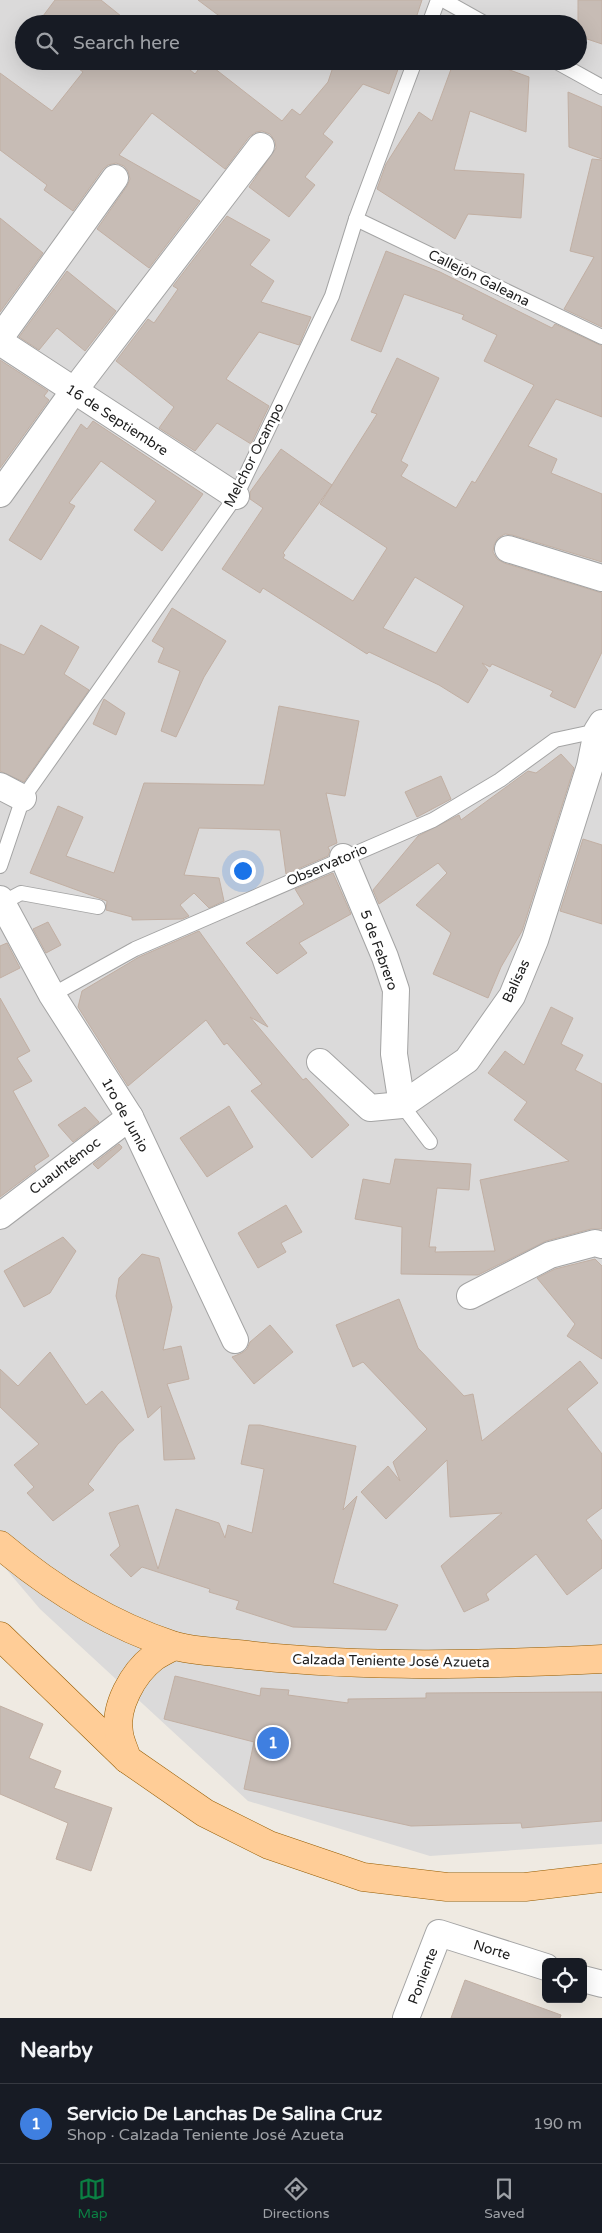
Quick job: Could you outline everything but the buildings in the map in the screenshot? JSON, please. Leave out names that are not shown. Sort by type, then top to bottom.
[{"type":"main road","name":"Calzada Teniente José Azueta","points":[[0,1545],[82,1606],[134,1632],[174,1646],[309,1662],[505,1664],[602,1659]]},
{"type":"main road","points":[[0,1636],[127,1759],[205,1813],[269,1845],[364,1877],[447,1887],[525,1887],[602,1878]]},
{"type":"main road","points":[[127,1759],[118,1732],[119,1714],[124,1700],[141,1669],[154,1656],[174,1646]]},
{"type":"street","points":[[0,494],[73,392],[262,146]]},
{"type":"street","points":[[0,338],[115,178]]},
{"type":"street","name":"16 de Septiembre","points":[[0,342],[73,392],[236,496]]},
{"type":"street","points":[[508,549],[602,578]]},
{"type":"street","name":"Balisas","points":[[320,1062],[370,1108],[402,1105],[466,1060],[512,996],[535,940],[596,774],[600,727]]},
{"type":"street","points":[[0,786],[23,798]]},
{"type":"street","name":"5 de Febrero","points":[[343,857],[385,957],[396,990],[394,1054],[402,1105]]},
{"type":"street","name":"1ro de Junio","points":[[1,901],[52,995],[130,1117],[235,1340]]},
{"type":"street","name":"Cuauhtémoc","points":[[0,1216],[130,1117]]},
{"type":"street","points":[[470,1296],[550,1255],[595,1243],[602,1245]]},
{"type":"street","name":"Norte","points":[[439,1933],[542,1966]]},
{"type":"street","name":"Poniente","points":[[406,2018],[439,1933]]},
{"type":"street","points":[[587,1979],[602,1984]]},
{"type":"lane","points":[[432,15],[438,0]]},
{"type":"lane","points":[[443,0],[470,15]]},
{"type":"lane","name":"Melchor Ocampo","points":[[0,866],[23,798],[236,496],[332,296],[356,219],[412,70]]},
{"type":"lane","points":[[571,70],[602,87]]},
{"type":"lane","name":"Callejón Galeana","points":[[356,219],[602,337]]},
{"type":"lane","name":"Observatorio","points":[[52,995],[135,949],[343,857],[433,820],[500,780],[555,740],[600,727]]},
{"type":"lane","points":[[1,901],[21,893],[98,907]]},
{"type":"lane","points":[[402,1105],[430,1142]]},
{"type":"shaded area","points":[[0,0],[602,0],[602,1844],[430,1856],[248,1801],[40,1609],[0,1562]]},
{"type":"place","name":"Servicio De Lanchas De Salina Cruz","points":[[273,1743]]}]
